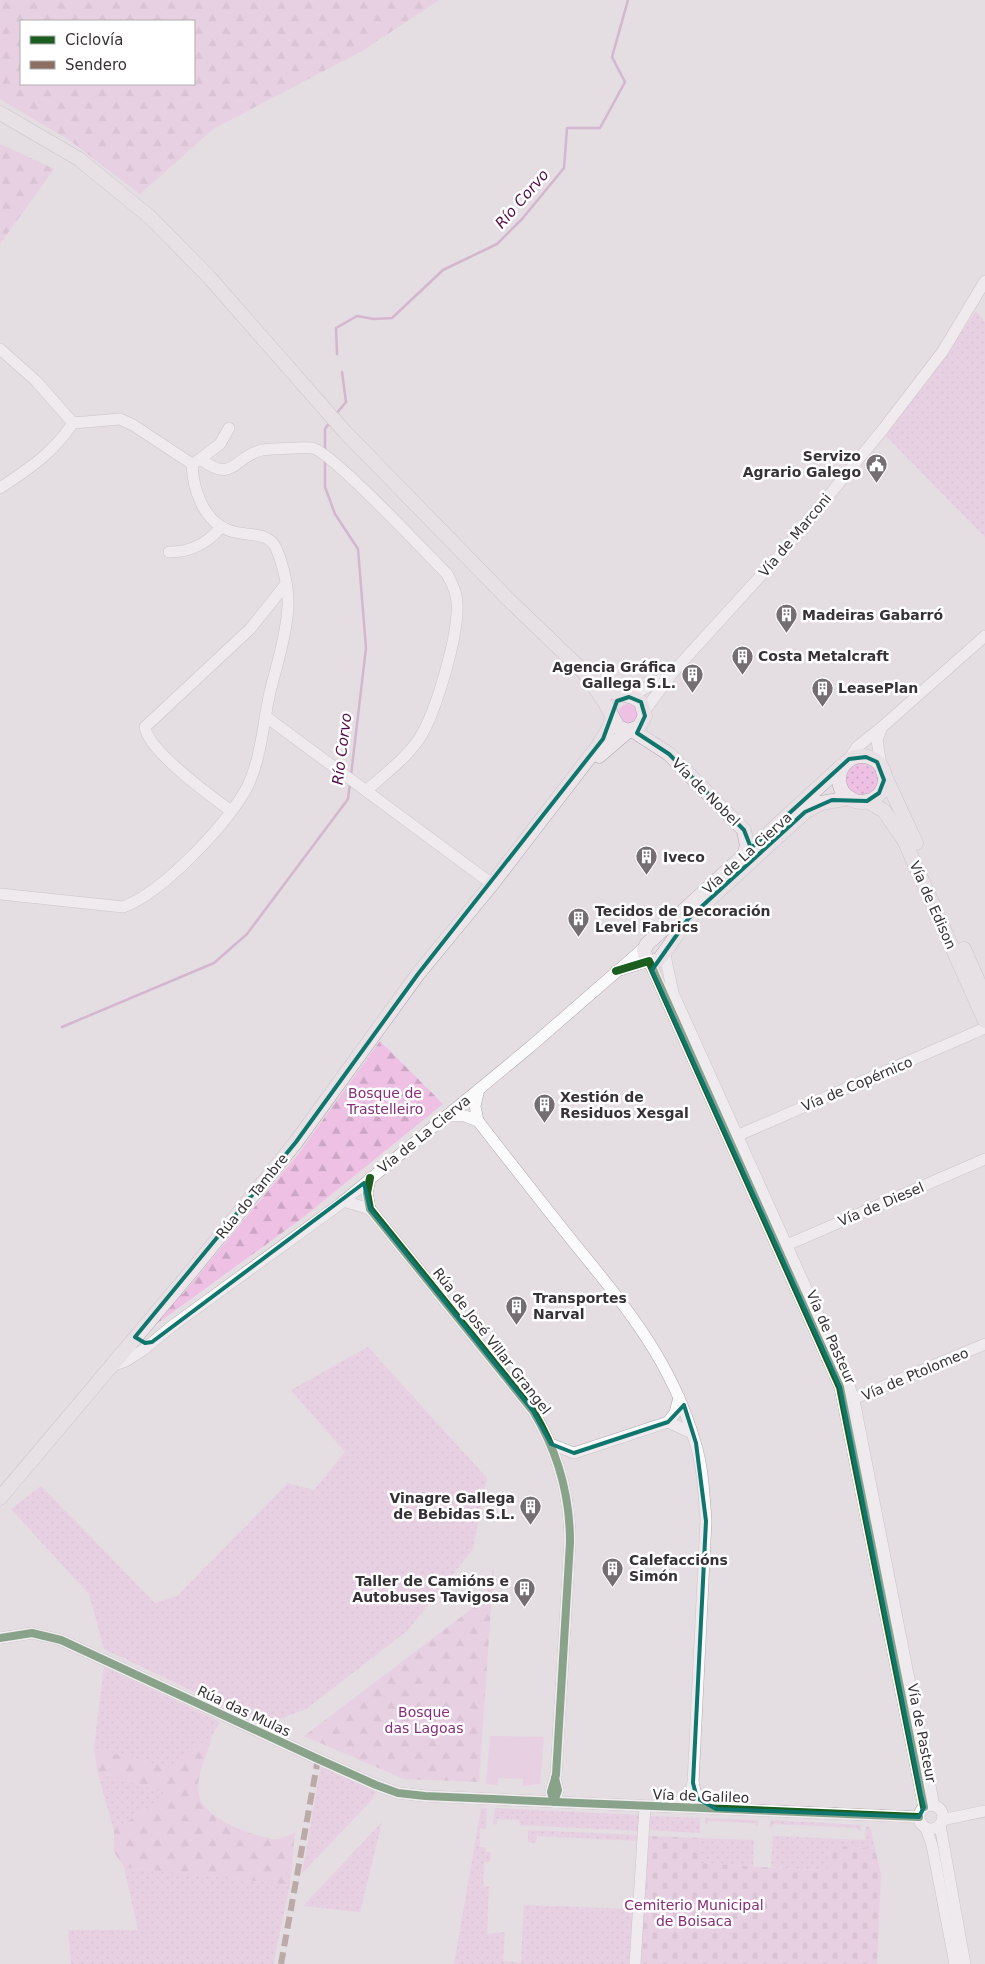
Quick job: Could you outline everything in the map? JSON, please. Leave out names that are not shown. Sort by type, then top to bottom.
[{"type":"main road","points":[[0,113],[79,159],[151,218],[209,277],[345,432],[462,554],[584,672],[613,692],[637,699],[645,713],[639,727],[630,730],[615,740],[570,784]]},
{"type":"main road","points":[[584,672],[618,727],[630,730]]},
{"type":"main road","points":[[492,884],[603,739],[612,716],[614,704],[627,697]]},
{"type":"main road","name":"Vía de Nobel","points":[[645,713],[669,754]]},
{"type":"main road","name":"Vía de Nobel","points":[[630,730],[669,754],[744,830],[755,833],[769,832]]},
{"type":"main road","points":[[866,756],[882,769],[884,780],[879,793],[867,801],[850,798],[841,788],[839,775],[847,761],[866,756]]},
{"type":"main road","name":"Vía de La Cierva","points":[[647,950],[744,855],[847,761]]},
{"type":"main road","name":"Vía de Edison","points":[[882,769],[985,997]]},
{"type":"main road","name":"Vía de La Cierva","points":[[664,951],[688,919],[805,812],[822,803],[850,798]]},
{"type":"main road","name":"Vía de Edison","points":[[867,801],[884,811],[904,840],[985,1021]]},
{"type":"main road","name":"Vía de Nobel","points":[[744,830],[747,846],[744,855]]},
{"type":"main road","name":"Rúa do Tambre","points":[[0,1498],[111,1366],[137,1345],[296,1142],[418,974],[492,884]]},
{"type":"main road","points":[[647,950],[659,943],[664,951]]},
{"type":"street","name":"Vía de Marconi","points":[[645,713],[674,670],[786,548],[872,443],[939,357],[985,281]]},
{"type":"street","points":[[0,349],[36,380],[73,423]]},
{"type":"street","points":[[73,423],[120,419],[215,470],[226,470],[262,450],[313,448],[326,456],[447,574],[458,601],[455,638],[428,722],[412,748],[368,790]]},
{"type":"street","points":[[0,488],[41,461],[59,444],[73,423]]},
{"type":"street","points":[[197,462],[223,440],[229,428]]},
{"type":"street","points":[[0,894],[123,907],[148,895],[163,884],[231,811],[246,790],[255,764],[280,657],[288,605],[286,584],[273,542],[264,537],[235,532],[221,527],[210,516],[198,497],[197,462]]},
{"type":"street","points":[[169,552],[189,551],[208,541],[221,527]]},
{"type":"street","points":[[231,811],[182,774],[150,739],[145,728],[250,629],[286,584]]},
{"type":"street","name":"Vía de La Cierva","points":[[847,761],[857,747],[983,640]]},
{"type":"street","name":"Vía de Marconi","points":[[627,697],[652,685],[674,670]]},
{"type":"street","points":[[265,716],[368,790],[492,884]]},
{"type":"street","points":[[882,727],[877,740],[882,769]]},
{"type":"street","name":"Vía de La Cierva","points":[[137,1345],[343,1201],[530,1047],[616,971],[647,950]]},
{"type":"street","name":"Vía de Pasteur","points":[[647,950],[733,1137],[836,1376],[849,1401],[926,1810]]},
{"type":"street","name":"Vía de Pasteur","points":[[664,951],[673,993],[733,1137]]},
{"type":"street","name":"Vía de Copérnico","points":[[733,1137],[985,1028]]},
{"type":"street","points":[[475,1118],[479,1089]]},
{"type":"street","points":[[462,1102],[634,1316],[659,1354],[687,1415],[703,1482],[706,1520],[692,1802]]},
{"type":"street","points":[[446,1116],[475,1118]]},
{"type":"street","name":"Vía de Diesel","points":[[782,1247],[985,1159]]},
{"type":"street","points":[[343,1201],[368,1206],[367,1193],[370,1178]]},
{"type":"street","name":"Rúa de José Villar Grangel","points":[[355,1191],[533,1411],[551,1444],[563,1477],[569,1510],[570,1542],[555,1778],[551,1792],[554,1802]]},
{"type":"street","name":"Vía de Ptolomeo","points":[[849,1401],[985,1344]]},
{"type":"street","points":[[671,1421],[679,1397]]},
{"type":"street","points":[[557,1459],[671,1421],[680,1422],[687,1415]]},
{"type":"street","points":[[671,1421],[692,1433]]},
{"type":"street","points":[[551,1444],[571,1454]]},
{"type":"street","points":[[563,1477],[571,1454]]},
{"type":"street","name":"Rúa das Mulas","points":[[0,1638],[32,1633],[61,1640],[387,1789],[412,1795],[482,1799]]},
{"type":"street","points":[[533,1800],[543,1794],[555,1778],[562,1792],[573,1803]]},
{"type":"street","name":"Vía de Galileo","points":[[482,1799],[644,1806],[669,1806],[692,1802],[716,1809],[926,1810]]},
{"type":"street","points":[[635,1964],[644,1806]]},
{"type":"street","points":[[955,1964],[932,1844],[926,1828],[921,1823],[926,1810],[940,1810],[965,1964]]},
{"type":"street","points":[[926,1828],[933,1829],[941,1822],[985,1811]]},
{"type":"highlighted area","points":[[629,697],[641,702],[645,716],[637,733],[669,754],[744,830],[751,848],[849,759],[866,757],[877,762],[884,780],[879,793],[867,801],[832,800],[805,812],[688,919],[652,970],[840,1387],[924,1807],[919,1817],[716,1809],[697,1798],[693,1783],[706,1521],[696,1443],[684,1405],[668,1422],[574,1453],[551,1444],[533,1411],[370,1209],[364,1183],[152,1342],[145,1343],[135,1337],[296,1142],[418,974],[570,784],[603,739],[617,701]]},
{"type":"green space","points":[[0,0],[439,0],[362,51],[213,129],[140,194],[69,140],[0,99]]},
{"type":"green space","points":[[0,144],[54,169],[0,244]]},
{"type":"green space","points":[[976,311],[985,322],[985,537],[885,435],[928,381]]},
{"type":"green space","points":[[628,704],[635,707],[638,714],[635,721],[628,724],[621,721],[618,714],[621,707]]},
{"type":"green space","points":[[862,763],[868,764],[873,768],[877,773],[877,785],[873,790],[868,794],[862,795],[856,794],[851,790],[847,785],[846,779],[847,773],[851,768],[856,764]]},
{"type":"green space","name":"Bosque de Trastelleiro","points":[[380,1041],[443,1104],[301,1219],[151,1328],[179,1295],[183,1294],[299,1153]]},
{"type":"green space","points":[[368,1347],[487,1478],[473,1549],[407,1631],[306,1709],[264,1725],[104,1649],[89,1594],[11,1509],[41,1486],[155,1603],[177,1596],[288,1483],[314,1490],[345,1452],[291,1390]]},
{"type":"green space","name":"Bosque das Lagoas","points":[[494,1564],[479,1782],[404,1779],[304,1736],[486,1598]]},
{"type":"green space","points":[[104,1667],[220,1722],[212,1735],[173,1769],[94,1748]]},
{"type":"green space","points":[[212,1735],[199,1780],[199,1795],[203,1804],[230,1825],[252,1834],[275,1839],[295,1833],[290,1885],[124,1867],[114,1852],[114,1830],[149,1807],[165,1793],[97,1771],[94,1748],[173,1769]]},
{"type":"green space","points":[[490,1736],[544,1737],[540,1784],[523,1786],[523,1779],[498,1778],[498,1785],[486,1784]]},
{"type":"green space","points":[[321,1767],[376,1792],[370,1802],[302,1873]]},
{"type":"green space","points":[[97,1771],[165,1793],[149,1807],[114,1830]]},
{"type":"green space","points":[[487,1808],[486,1829],[480,1828],[480,1847],[485,1847],[486,1852],[491,1852],[490,1862],[484,1862],[483,1886],[489,1887],[487,1934],[505,1932],[503,1961],[521,1963],[524,1905],[633,1909],[629,1964],[454,1964],[481,1809]]},
{"type":"green space","points":[[495,1808],[640,1815],[639,1831],[520,1825],[519,1820],[497,1819],[497,1825],[493,1824]]},
{"type":"green space","points":[[648,1816],[700,1818],[700,1833],[647,1830]]},
{"type":"green space","points":[[705,1818],[758,1820],[758,1826],[755,1826],[755,1823],[708,1821],[708,1824],[705,1824]]},
{"type":"green space","points":[[770,1820],[861,1825],[861,1831],[858,1828],[773,1824],[773,1827],[770,1827]]},
{"type":"green space","points":[[382,1822],[360,1912],[303,1906]]},
{"type":"green space","points":[[866,1827],[870,1827],[875,1849],[829,1845],[827,1871],[771,1867],[773,1836],[865,1840]]},
{"type":"green space","points":[[528,1830],[639,1835],[638,1841],[537,1836],[536,1843],[528,1842]]},
{"type":"green space","name":"Cemiterio Municipal de Boisaca","points":[[648,1836],[699,1838],[699,1863],[827,1871],[829,1845],[875,1849],[881,1874],[877,1964],[640,1964]]},
{"type":"green space","points":[[699,1838],[754,1840],[753,1866],[698,1863]]},
{"type":"green space","points":[[124,1867],[290,1885],[273,1964],[71,1964],[68,1930],[138,1930]]},
{"type":"waterway","name":"Río Corvo","points":[[337,354],[336,328],[357,316],[374,319],[392,318],[443,270],[497,244],[522,219],[564,168],[567,128],[600,128],[625,82],[612,57],[628,0]]},
{"type":"waterway","name":"Río Corvo","points":[[336,414],[346,402],[342,372]]},
{"type":"waterway","name":"Río Corvo","points":[[325,450],[325,429],[330,422]]},
{"type":"waterway","name":"Río Corvo","points":[[325,460],[325,487],[335,514],[358,549],[366,648],[351,775]]},
{"type":"waterway","name":"Río Corvo","points":[[62,1027],[214,963],[247,934],[348,799],[350,783]]},
{"type":"marked path","points":[[281,1964],[318,1759]]},
{"type":"cycle path","points":[[616,971],[649,961],[840,1387],[924,1807]]},
{"type":"cycle path","points":[[370,1178],[367,1193],[370,1209],[533,1411],[542,1426],[561,1474],[568,1507],[570,1542],[556,1775],[551,1792],[554,1802],[558,1790],[555,1778]]},
{"type":"cycle path","points":[[0,1638],[32,1633],[61,1640],[318,1759],[398,1793],[425,1796],[919,1817]]},
{"type":"place","name":"Servizo Agrario Galego","points":[[877,483]]},
{"type":"place","name":"Madeiras Gabarró","points":[[786,634]]},
{"type":"place","name":"Costa Metalcraft","points":[[742,675]]},
{"type":"place","name":"Agencia Gráfica Gallega S.L.","points":[[692,694]]},
{"type":"place","name":"LeasePlan","points":[[822,707]]},
{"type":"place","name":"Iveco","points":[[647,876]]},
{"type":"place","name":"Tecidos de Decoración Level Fabrics","points":[[579,938]]},
{"type":"place","name":"Xestión de Residuos Xesgal","points":[[544,1124]]},
{"type":"place","name":"Transportes Narval","points":[[517,1325]]},
{"type":"place","name":"Vinagre Gallega de Bebidas S.L.","points":[[531,1525]]},
{"type":"place","name":"Calefaccións Simón","points":[[613,1587]]},
{"type":"place","name":"Taller de Camións e Autobuses Tavigosa","points":[[525,1608]]}]
